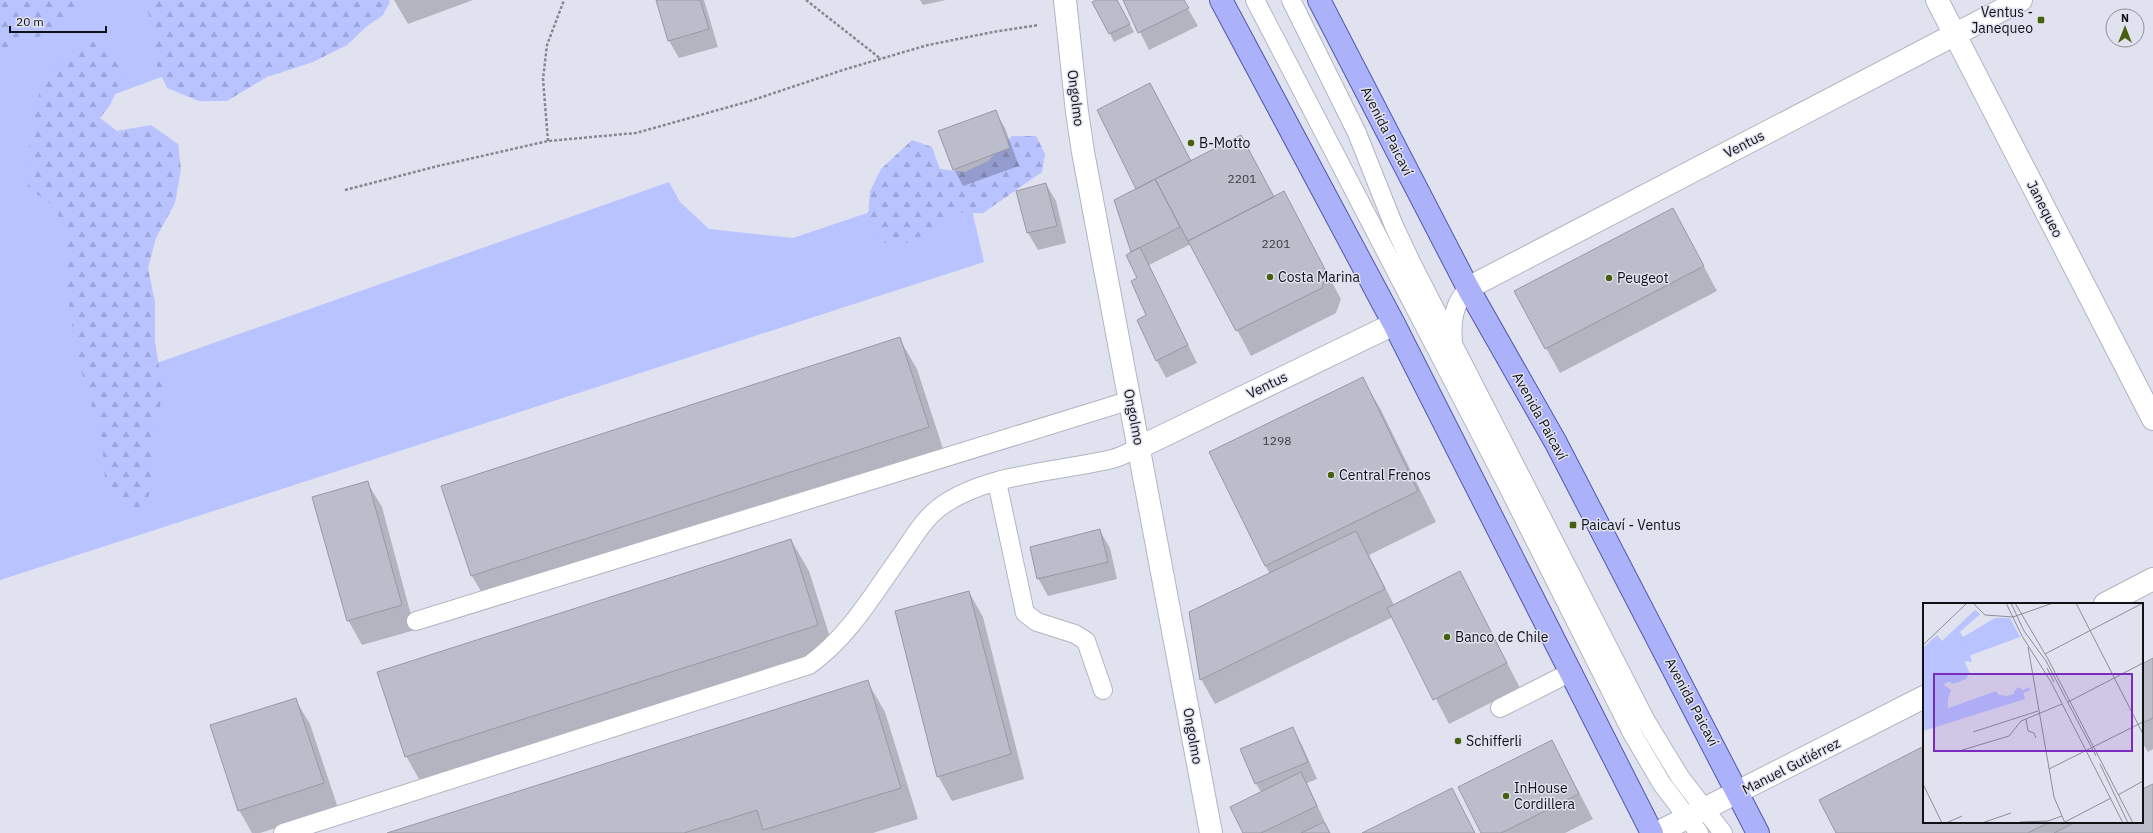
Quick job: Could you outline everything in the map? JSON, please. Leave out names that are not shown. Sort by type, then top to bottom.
[{"type":"main road","points":[[1221,0],[1394,324],[1652,833]]},
{"type":"main road","name":"Avenida Paicaví","points":[[1319,0],[1468,288],[1556,443],[1739,792],[1758,833]]},
{"type":"street","name":"Janequeo","points":[[1937,0],[2153,419]]},
{"type":"street","name":"Ventus","points":[[1468,288],[2020,0]]},
{"type":"street","name":"Ongolmo","points":[[1066,10],[1078,119],[1212,833]]},
{"type":"street","name":"Ventus","points":[[1140,447],[1394,324]]},
{"type":"street","points":[[2107,603],[2153,579]]},
{"type":"street","name":"Manuel Gutiérrez","points":[[1657,833],[1697,820],[1739,792],[1923,698]]},
{"type":"lane","points":[[1255,0],[1505,481],[1632,733],[1662,784],[1697,820],[1723,833]]},
{"type":"lane","points":[[1291,0],[1352,121],[1394,226],[1697,820]]},
{"type":"lane","points":[[1453,344],[1452,328],[1454,313],[1459,298],[1468,288]]},
{"type":"lane","points":[[416,621],[1131,400]]},
{"type":"lane","points":[[283,833],[809,665],[828,652],[844,635],[921,527],[940,507],[972,490],[997,482],[1114,459],[1140,447]]},
{"type":"lane","points":[[997,482],[1025,613],[1037,622],[1075,634],[1086,641],[1103,690]]},
{"type":"lane","points":[[1500,708],[1571,672]]},
{"type":"path","points":[[548,141],[543,79],[547,45],[564,0]]},
{"type":"path","points":[[806,0],[881,59]]},
{"type":"path","points":[[345,190],[438,166],[548,141],[636,133],[750,101],[928,45],[979,35],[1066,10]]},
{"type":"green space","points":[[0,0],[371,0],[88,104],[120,376],[669,182],[680,202],[709,229],[793,238],[965,180],[984,262],[0,580]]},
{"type":"green space","points":[[0,0],[87,0],[78,8],[62,30],[27,40],[0,50]]},
{"type":"green space","points":[[150,0],[389,0],[390,2],[383,15],[366,27],[347,45],[313,62],[267,77],[227,101],[199,101],[167,88],[157,66],[154,52],[155,34],[148,12]]},
{"type":"green space","points":[[95,41],[115,58],[125,72],[110,105],[100,118],[117,131],[151,125],[178,144],[181,169],[175,203],[156,238],[148,268],[155,302],[155,341],[163,392],[155,431],[152,484],[146,505],[123,511],[105,479],[102,440],[78,360],[66,286],[64,239],[61,220],[51,204],[28,188],[30,164],[29,141],[34,110],[39,95],[39,82],[63,56],[86,43]]},
{"type":"green space","points":[[1012,136],[1036,136],[1045,154],[1042,172],[983,213],[953,213],[911,243],[880,243],[868,216],[870,191],[881,169],[912,140],[932,147],[940,169],[965,172],[988,161]]},
{"type":"building","points":[[656,0],[700,0],[709,29],[668,41]]},
{"type":"building","points":[[1097,0],[1117,0],[1130,24],[1109,34],[1092,2]]},
{"type":"building","points":[[1123,0],[1184,0],[1189,8],[1138,33]]},
{"type":"building","points":[[1150,83],[1191,161],[1136,189],[1097,110]]},
{"type":"building","points":[[996,110],[1010,148],[953,170],[938,131]]},
{"type":"building","points":[[1241,135],[1274,197],[1188,241],[1155,179]]},
{"type":"building","points":[[1155,179],[1180,227],[1131,252],[1114,200]]},
{"type":"building","points":[[1046,183],[1057,226],[1027,233],[1016,191]]},
{"type":"building","points":[[1284,191],[1327,273],[1322,288],[1236,331],[1188,241]]},
{"type":"building","name":"Peugeot","points":[[1673,208],[1704,266],[1545,349],[1514,291]]},
{"type":"building","points":[[1140,247],[1188,345],[1156,361],[1137,320],[1146,315],[1131,281],[1137,278],[1126,255]]},
{"type":"building","points":[[900,337],[929,427],[471,576],[441,486]]},
{"type":"building","points":[[1363,377],[1418,491],[1265,566],[1209,452]]},
{"type":"building","points":[[368,481],[402,605],[347,621],[312,497]]},
{"type":"building","points":[[1100,529],[1108,562],[1037,579],[1030,547]]},
{"type":"building","points":[[1356,531],[1385,589],[1200,680],[1189,612]]},
{"type":"building","points":[[791,539],[818,625],[405,757],[377,672]]},
{"type":"building","points":[[1460,571],[1507,663],[1433,700],[1387,608]]},
{"type":"building","points":[[969,591],[1011,754],[937,777],[895,611]]},
{"type":"building","points":[[2153,658],[2153,718],[2143,723],[2143,663]]},
{"type":"building","points":[[868,680],[901,788],[763,830],[757,810],[684,833],[387,833]]},
{"type":"building","points":[[296,698],[324,783],[238,811],[210,725]]},
{"type":"building","points":[[1293,727],[1308,762],[1255,784],[1240,749]]},
{"type":"building","points":[[1552,740],[1579,794],[1501,833],[1481,833],[1458,787]]},
{"type":"building","points":[[1923,747],[1923,823],[2048,823],[2028,833],[1836,833],[1819,800]]},
{"type":"building","points":[[1301,772],[1317,806],[1261,833],[1243,833],[1230,807]]},
{"type":"building","points":[[2153,784],[2153,833],[2054,833],[2074,823],[2143,823],[2143,789]]},
{"type":"building","points":[[1452,788],[1475,833],[1362,833]]},
{"type":"building","points":[[1324,822],[1330,833],[1301,833]]},
{"type":"place","name":"Ventus - Janequeo","points":[[2041,20]]},
{"type":"place","name":"B-Motto","points":[[1191,143]]},
{"type":"place","name":"Costa Marina","points":[[1270,277]]},
{"type":"place","name":"Peugeot","points":[[1609,278]]},
{"type":"place","name":"Central Frenos","points":[[1331,475]]},
{"type":"place","name":"Paicaví - Ventus","points":[[1573,525]]},
{"type":"place","name":"Banco de Chile","points":[[1447,637]]},
{"type":"place","name":"Schifferli","points":[[1458,741]]},
{"type":"place","name":"InHouse Cordillera","points":[[1506,796]]}]
